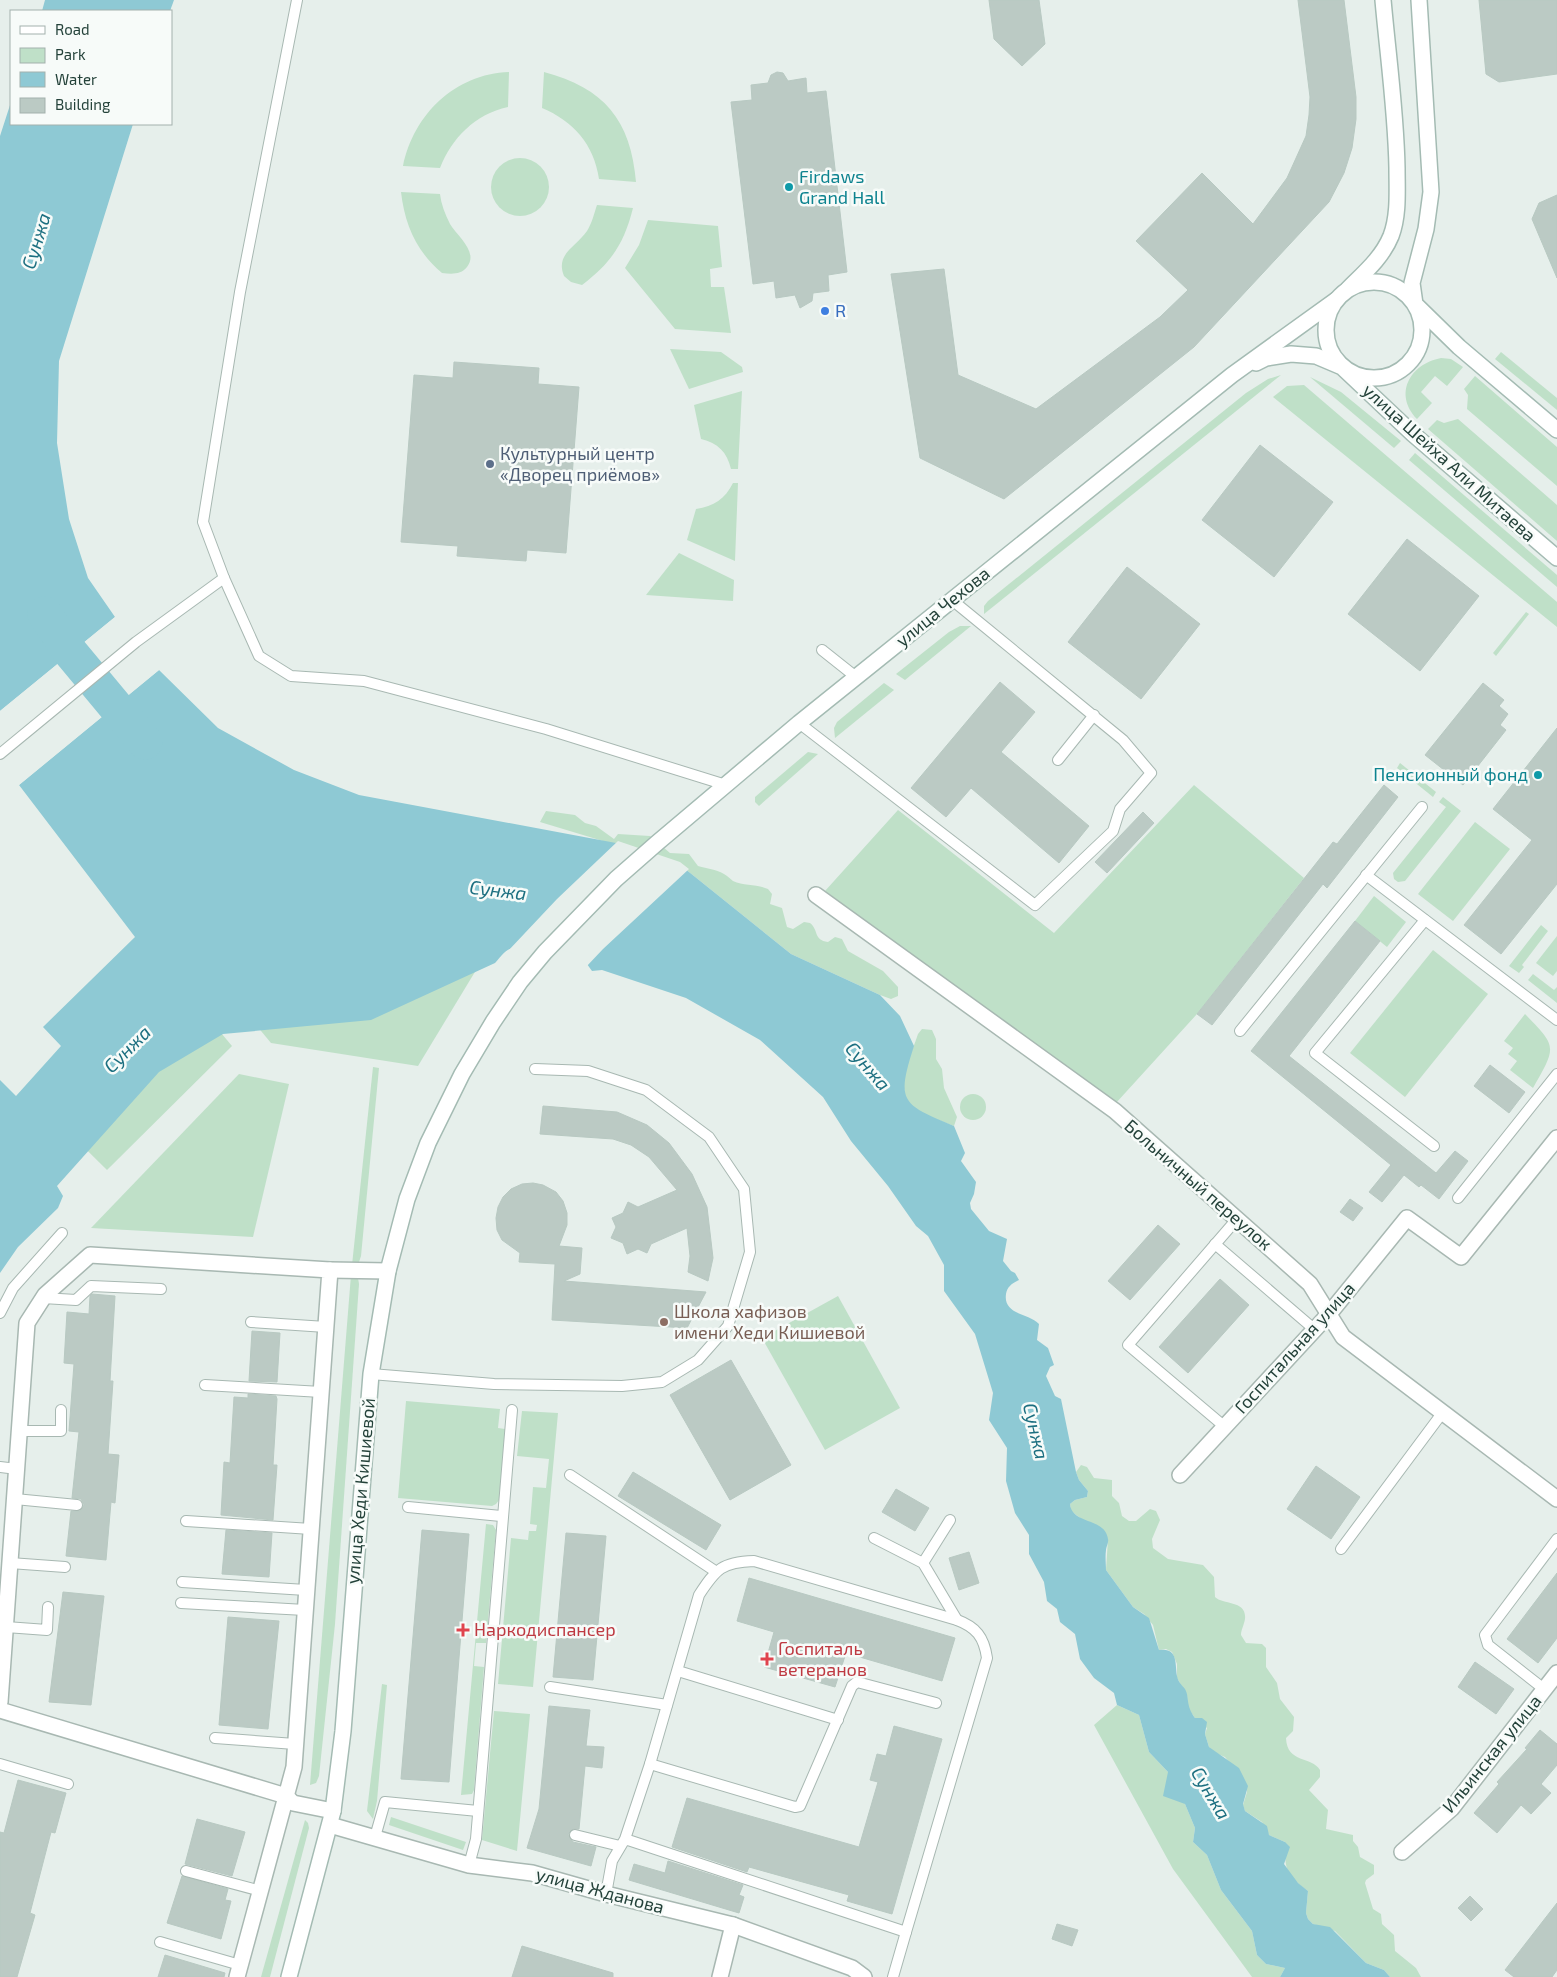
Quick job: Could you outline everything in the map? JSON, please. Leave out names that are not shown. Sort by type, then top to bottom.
[{"type":"street","points":[[1232,375],[1336,300],[1375,263],[1391,236],[1395,219],[1396,129],[1383,0]]},
{"type":"street","points":[[1232,375],[1266,358],[1291,354],[1316,356],[1356,375],[1370,379],[1385,378],[1410,364],[1418,351],[1423,338],[1423,323],[1416,304],[1412,282],[1429,212],[1429,146],[1419,0]]},
{"type":"street","points":[[1348,289],[1373,282],[1386,283],[1399,288],[1459,347],[1557,430]]},
{"type":"street","points":[[1336,300],[1329,314],[1326,328],[1327,343],[1333,356],[1342,367]]},
{"type":"street","name":"улица Шейха Али Митаева","points":[[1342,367],[1413,434],[1557,558]]},
{"type":"street","name":"улица Чехова","points":[[493,1022],[520,982],[545,952],[616,879],[799,722],[1232,375]]},
{"type":"street","name":"Больничный переулок","points":[[816,895],[1115,1111],[1310,1284],[1343,1336],[1557,1499]]},
{"type":"street","name":"улица Хеди Кишиевой","points":[[289,1977],[332,1818],[343,1731],[371,1374],[388,1271],[407,1199],[428,1143],[462,1074],[493,1022]]},
{"type":"street","name":"Госпитальная улица","points":[[1180,1476],[1329,1314],[1407,1218],[1461,1258],[1557,1138]]},
{"type":"street","points":[[0,1702],[27,1323],[43,1298],[90,1255],[330,1270],[388,1271]]},
{"type":"street","points":[[239,1971],[294,1767],[330,1270]]},
{"type":"street","name":"Ильинская улица","points":[[1402,1852],[1452,1808],[1557,1673]]},
{"type":"street","name":"улица Жданова","points":[[0,1710],[286,1796],[293,1803],[375,1837],[469,1865],[532,1873],[606,1894],[733,1925],[852,1968],[864,1977]]},
{"type":"street","points":[[720,1977],[733,1925]]},
{"type":"lane","points":[[297,0],[240,292],[203,522],[224,578],[260,656],[291,676],[364,681],[546,729],[726,786]]},
{"type":"lane","points":[[0,754],[136,642],[224,578]]},
{"type":"lane","points":[[799,722],[1035,905],[1113,831],[1120,809],[1151,773],[1123,740],[952,600]]},
{"type":"lane","points":[[822,650],[856,677]]},
{"type":"lane","points":[[1058,760],[1094,715]]},
{"type":"lane","points":[[1240,1031],[1422,806]]},
{"type":"lane","points":[[1366,875],[1557,1020]]},
{"type":"lane","points":[[1424,920],[1315,1053],[1434,1146]]},
{"type":"lane","points":[[371,1374],[494,1384],[622,1386],[662,1382],[698,1360],[728,1326],[750,1252],[744,1189],[709,1137],[646,1090],[588,1071],[535,1069]]},
{"type":"lane","points":[[1458,1198],[1557,1074]]},
{"type":"lane","points":[[1225,1427],[1128,1345],[1237,1219]]},
{"type":"lane","points":[[0,1314],[13,1288],[62,1233]]},
{"type":"lane","points":[[1215,1244],[1314,1329]]},
{"type":"lane","points":[[43,1298],[76,1300],[91,1286],[161,1288]]},
{"type":"lane","points":[[251,1322],[326,1327]]},
{"type":"lane","points":[[205,1385],[321,1392]]},
{"type":"lane","points":[[20,1431],[61,1431],[61,1410]]},
{"type":"lane","points":[[469,1865],[476,1839],[501,1516],[512,1410]]},
{"type":"lane","points":[[1340,1549],[1443,1412]]},
{"type":"lane","points":[[0,1467],[17,1469]]},
{"type":"lane","points":[[570,1475],[715,1571]]},
{"type":"lane","points":[[15,1499],[77,1504]]},
{"type":"lane","points":[[408,1507],[501,1516]]},
{"type":"lane","points":[[923,1563],[950,1520]]},
{"type":"lane","points":[[186,1521],[311,1529]]},
{"type":"lane","points":[[874,1538],[923,1563],[957,1620]]},
{"type":"lane","points":[[1544,1689],[1488,1646],[1485,1635],[1557,1539]]},
{"type":"lane","points":[[606,1894],[612,1864],[622,1842],[650,1764],[699,1595],[715,1571],[736,1562],[754,1561],[957,1620],[969,1625],[979,1633],[985,1644],[987,1658],[893,1977]]},
{"type":"lane","points":[[10,1563],[66,1567]]},
{"type":"lane","points":[[182,1582],[306,1590]]},
{"type":"lane","points":[[181,1603],[305,1610]]},
{"type":"lane","points":[[6,1627],[47,1630],[48,1607]]},
{"type":"lane","points":[[678,1671],[838,1720]]},
{"type":"lane","points":[[650,1764],[795,1807],[800,1806],[852,1686],[857,1682],[936,1703]]},
{"type":"lane","points":[[550,1686],[668,1705]]},
{"type":"lane","points":[[215,1738],[295,1744]]},
{"type":"lane","points":[[0,1764],[68,1784]]},
{"type":"lane","points":[[375,1837],[385,1802],[478,1811]]},
{"type":"lane","points":[[575,1835],[622,1842],[906,1932]]},
{"type":"lane","points":[[186,1871],[261,1891]]},
{"type":"lane","points":[[160,1942],[239,1971]]},
{"type":"green space","points":[[509,72],[508,107],[485,115],[466,129],[451,147],[440,168],[403,166],[408,147],[417,130],[427,114],[440,100],[471,80],[489,74]]},
{"type":"green space","points":[[544,72],[583,87],[598,97],[611,110],[621,124],[628,141],[636,182],[599,179],[592,155],[580,135],[563,120],[542,108]]},
{"type":"green space","points":[[514,158],[526,158],[541,166],[549,181],[549,193],[541,208],[526,216],[514,216],[499,208],[491,193],[491,181],[499,166]]},
{"type":"green space","points":[[401,192],[440,194],[441,202],[450,224],[469,250],[470,261],[465,270],[449,274],[442,273],[425,256],[413,237],[405,215]]},
{"type":"green space","points":[[597,205],[633,208],[621,242],[615,252],[601,269],[582,285],[571,282],[564,276],[562,262],[568,251],[587,231]]},
{"type":"green space","points":[[648,220],[718,226],[722,267],[710,269],[711,287],[724,287],[731,333],[675,329],[625,268],[639,245]]},
{"type":"green space","points":[[670,349],[721,352],[742,367],[743,372],[689,389]]},
{"type":"green space","points":[[1501,352],[1557,398],[1557,410],[1495,359]]},
{"type":"green space","points":[[1441,358],[1451,359],[1463,367],[1447,386],[1435,376],[1421,392],[1432,403],[1417,419],[1406,400],[1408,381],[1413,373],[1421,367],[1430,361]]},
{"type":"green space","points":[[1281,375],[984,614],[984,606],[988,601],[1246,393],[1268,379]]},
{"type":"green space","points":[[1475,376],[1557,447],[1557,486],[1467,409],[1468,395],[1464,389]]},
{"type":"green space","points":[[1310,377],[1341,392],[1401,441],[1394,448]]},
{"type":"green space","points":[[1304,385],[1557,602],[1557,627],[1273,397],[1287,386]]},
{"type":"green space","points":[[742,391],[738,469],[731,469],[721,449],[701,439],[694,405]]},
{"type":"green space","points":[[1458,419],[1557,505],[1557,541],[1428,429],[1437,420],[1444,423]]},
{"type":"green space","points":[[1415,453],[1557,575],[1557,587],[1409,460]]},
{"type":"green space","points":[[733,483],[738,483],[735,561],[687,540],[696,509],[718,501]]},
{"type":"green space","points":[[679,553],[734,580],[733,601],[646,595]]},
{"type":"green space","points":[[1526,612],[1529,614],[1496,656],[1493,653]]},
{"type":"green space","points":[[960,626],[971,626],[905,680],[896,674],[949,632]]},
{"type":"green space","points":[[884,683],[894,690],[835,738],[834,728],[837,722]]},
{"type":"green space","points":[[808,752],[818,754],[759,806],[755,802],[755,797]]},
{"type":"green space","points":[[1400,763],[1436,792],[1433,797],[1397,768]]},
{"type":"green space","points":[[1194,785],[1304,878],[1197,1014],[1116,1103],[825,891],[898,810],[1054,933]]},
{"type":"green space","points":[[1443,797],[1461,811],[1405,881],[1398,882],[1394,879],[1393,873],[1446,807],[1439,802]]},
{"type":"green space","points":[[546,811],[575,815],[585,823],[596,826],[614,839],[618,834],[650,836],[670,853],[689,854],[698,866],[721,872],[737,883],[768,889],[772,894],[770,904],[782,908],[787,927],[793,929],[804,922],[810,923],[818,937],[823,941],[828,942],[835,937],[842,939],[848,951],[883,971],[898,987],[898,996],[891,999],[880,995],[791,954],[679,864],[540,822]]},
{"type":"green space","points":[[1475,822],[1510,849],[1453,921],[1418,894]]},
{"type":"green space","points":[[125,867],[487,952],[418,1066],[271,1043]]},
{"type":"green space","points":[[1374,896],[1406,922],[1387,947],[1355,921]]},
{"type":"green space","points":[[1541,925],[1548,931],[1522,965],[1524,967],[1519,973],[1509,966]]},
{"type":"green space","points":[[1557,936],[1557,971],[1553,976],[1536,963]]},
{"type":"green space","points":[[1433,950],[1488,994],[1405,1097],[1350,1053]]},
{"type":"green space","points":[[153,952],[232,1046],[107,1170],[28,1092]]},
{"type":"green space","points":[[1533,974],[1554,990],[1557,987],[1557,1003],[1528,980]]},
{"type":"green space","points":[[1525,1014],[1543,1034],[1550,1048],[1546,1063],[1533,1088],[1510,1070],[1517,1061],[1508,1054],[1513,1048],[1504,1041]]},
{"type":"green space","points":[[922,1029],[932,1030],[936,1039],[936,1059],[942,1069],[944,1088],[957,1117],[954,1126],[917,1110],[909,1103],[905,1094],[905,1074],[918,1034]]},
{"type":"green space","points":[[373,1067],[379,1068],[361,1256],[359,1262],[352,1265]]},
{"type":"green space","points":[[239,1074],[289,1084],[253,1237],[91,1228]]},
{"type":"green space","points":[[973,1094],[982,1098],[986,1107],[982,1116],[973,1120],[964,1116],[960,1107],[964,1098]]},
{"type":"green space","points":[[351,1275],[358,1278],[359,1284],[335,1624],[319,1776],[316,1783],[310,1785]]},
{"type":"green space","points":[[838,1296],[900,1408],[825,1450],[762,1338]]},
{"type":"green space","points":[[406,1401],[500,1409],[498,1428],[505,1429],[499,1500],[496,1504],[492,1506],[398,1498]]},
{"type":"green space","points":[[522,1411],[558,1413],[533,1687],[498,1684],[511,1538],[528,1540],[529,1531],[536,1531],[537,1525],[530,1524],[533,1487],[546,1488],[549,1459],[517,1456]]},
{"type":"green space","points":[[1081,1465],[1087,1467],[1094,1478],[1112,1480],[1112,1496],[1119,1503],[1122,1516],[1129,1521],[1136,1521],[1150,1509],[1156,1511],[1160,1520],[1152,1539],[1153,1548],[1168,1559],[1203,1565],[1214,1577],[1215,1597],[1238,1606],[1245,1613],[1241,1635],[1246,1643],[1262,1644],[1266,1648],[1266,1667],[1277,1683],[1280,1699],[1294,1717],[1293,1731],[1286,1738],[1287,1746],[1295,1756],[1311,1763],[1320,1770],[1320,1777],[1309,1790],[1328,1810],[1326,1829],[1353,1835],[1353,1841],[1358,1847],[1360,1857],[1374,1865],[1374,1874],[1365,1883],[1373,1909],[1381,1914],[1382,1924],[1394,1935],[1395,1951],[1416,1968],[1421,1977],[1390,1977],[1384,1970],[1366,1963],[1335,1931],[1313,1924],[1308,1919],[1306,1913],[1308,1891],[1288,1871],[1285,1859],[1285,1842],[1269,1835],[1262,1822],[1245,1811],[1243,1805],[1247,1792],[1244,1780],[1225,1757],[1213,1752],[1209,1747],[1205,1734],[1207,1728],[1195,1718],[1188,1708],[1187,1695],[1177,1678],[1177,1664],[1172,1652],[1166,1649],[1159,1650],[1153,1625],[1144,1614],[1133,1607],[1106,1570],[1108,1539],[1071,1511],[1070,1504],[1075,1500],[1087,1497],[1088,1491],[1079,1480],[1076,1472]]},
{"type":"green space","points":[[486,1524],[493,1525],[496,1530],[486,1643],[476,1643],[474,1666],[484,1667],[474,1790],[472,1794],[461,1795]]},
{"type":"green space","points":[[382,1684],[387,1685],[377,1801],[373,1819],[367,1811]]},
{"type":"green space","points":[[1117,1705],[1139,1715],[1149,1752],[1168,1772],[1185,1804],[1195,1828],[1193,1842],[1207,1855],[1221,1890],[1252,1931],[1257,1955],[1266,1964],[1285,1968],[1280,1977],[1252,1977],[1173,1869],[1094,1725]]},
{"type":"green space","points":[[494,1711],[530,1714],[517,1851],[482,1840]]},
{"type":"green space","points":[[391,1817],[466,1842],[463,1850],[389,1825]]},
{"type":"green space","points":[[305,1820],[309,1828],[270,1977],[261,1977]]},
{"type":"water","points":[[45,0],[174,0],[170,10],[42,10]]},
{"type":"water","name":"Сунжа","points":[[10,105],[10,125],[133,125],[59,361],[57,443],[69,519],[88,578],[115,617],[0,711],[0,136]]},
{"type":"water","name":"Сунжа","points":[[159,670],[218,728],[294,770],[359,795],[616,843],[679,864],[791,954],[880,995],[900,1016],[914,1046],[905,1079],[907,1099],[913,1106],[923,1112],[954,1126],[965,1153],[961,1161],[976,1182],[970,1203],[971,1209],[989,1231],[1007,1239],[1003,1261],[1019,1280],[1007,1289],[1006,1301],[1008,1306],[1039,1324],[1037,1340],[1048,1348],[1054,1365],[1050,1367],[1046,1376],[1055,1396],[1061,1399],[1076,1472],[1079,1480],[1088,1491],[1087,1497],[1075,1500],[1070,1504],[1072,1511],[1082,1519],[1101,1527],[1106,1532],[1108,1540],[1106,1570],[1133,1607],[1149,1618],[1159,1650],[1173,1653],[1179,1682],[1185,1689],[1192,1713],[1195,1718],[1202,1718],[1207,1722],[1205,1734],[1209,1747],[1239,1768],[1248,1786],[1243,1804],[1245,1811],[1267,1826],[1269,1835],[1285,1842],[1290,1847],[1284,1864],[1298,1883],[1308,1891],[1306,1913],[1308,1919],[1313,1924],[1330,1927],[1366,1963],[1384,1970],[1390,1977],[1280,1977],[1285,1968],[1266,1964],[1257,1955],[1252,1931],[1221,1890],[1207,1855],[1193,1842],[1195,1828],[1185,1804],[1163,1796],[1168,1772],[1149,1752],[1139,1715],[1117,1705],[1114,1693],[1094,1678],[1080,1659],[1075,1634],[1060,1622],[1057,1609],[1047,1601],[1044,1582],[1029,1554],[1029,1535],[1015,1513],[1006,1481],[1007,1448],[989,1420],[993,1393],[975,1334],[944,1291],[944,1265],[928,1236],[916,1226],[888,1186],[851,1141],[823,1097],[760,1040],[686,998],[602,970],[592,971],[579,953],[528,946],[510,949],[495,963],[371,1020],[223,1034],[159,1072],[57,1186],[63,1196],[58,1208],[18,1247],[0,1273],[0,1080],[16,1096],[61,1046],[43,1027],[135,937],[19,785]]},
{"type":"pier","points":[[115,617],[117,619],[0,714],[0,711]]},
{"type":"pier","points":[[157,668],[159,670],[19,785],[17,783]]},
{"type":"pier","points":[[618,841],[680,862],[689,869],[586,967],[578,955],[552,947],[543,947],[513,950],[492,968],[557,899]]},
{"type":"building","points":[[989,0],[1039,0],[1045,44],[1022,66],[994,39]]},
{"type":"building","points":[[1298,0],[1344,0],[1356,97],[1356,119],[1352,148],[1344,173],[1329,202],[1194,347],[1004,499],[920,458],[891,274],[944,269],[958,375],[1036,409],[1160,317],[1188,290],[1136,241],[1202,173],[1253,224],[1287,178],[1306,136],[1309,115],[1310,97]]},
{"type":"building","points":[[1479,0],[1557,0],[1557,74],[1499,82],[1486,74]]},
{"type":"building","name":"Firdaws Grand Hall","points":[[777,72],[783,73],[788,81],[806,78],[807,93],[826,91],[847,272],[828,275],[829,291],[813,293],[812,301],[800,308],[795,295],[776,298],[774,281],[753,284],[731,102],[752,100],[751,85],[768,83],[771,75]]},
{"type":"building","points":[[1557,195],[1557,278],[1532,219],[1539,203]]},
{"type":"building","name":"Культурный центр «Дворец приёмов»","points":[[454,362],[539,368],[538,384],[579,387],[566,553],[527,550],[526,561],[457,556],[458,546],[401,542],[414,375],[453,378]]},
{"type":"building","points":[[1260,445],[1333,502],[1274,577],[1202,520]]},
{"type":"building","points":[[1407,539],[1479,596],[1420,671],[1348,614]]},
{"type":"building","points":[[1127,567],[1200,624],[1141,699],[1068,642]]},
{"type":"building","points":[[1000,682],[1035,712],[1001,752],[1089,826],[1059,863],[971,788],[946,817],[911,788]]},
{"type":"building","points":[[1483,683],[1504,700],[1499,706],[1508,714],[1500,725],[1506,730],[1463,785],[1425,755]]},
{"type":"building","points":[[1557,728],[1557,884],[1501,954],[1464,925],[1532,840],[1493,809]]},
{"type":"building","points":[[1384,785],[1398,797],[1327,888],[1323,884],[1212,1025],[1197,1014],[1333,842],[1337,844]]},
{"type":"building","points":[[1143,812],[1154,823],[1107,873],[1095,862]]},
{"type":"building","points":[[1355,921],[1380,941],[1289,1056],[1436,1173],[1455,1151],[1468,1161],[1439,1199],[1404,1175],[1382,1202],[1369,1192],[1391,1165],[1251,1051]]},
{"type":"building","points":[[1490,1065],[1525,1092],[1509,1113],[1474,1086]]},
{"type":"building","points":[[543,1106],[617,1112],[647,1125],[669,1143],[692,1174],[707,1207],[713,1258],[708,1281],[688,1272],[690,1256],[687,1228],[651,1244],[647,1253],[638,1249],[627,1254],[623,1243],[611,1238],[616,1227],[612,1218],[623,1213],[628,1202],[638,1207],[677,1190],[649,1157],[631,1145],[613,1139],[540,1134]]},
{"type":"building","points":[[533,1183],[543,1185],[556,1192],[563,1201],[567,1213],[567,1225],[559,1246],[582,1248],[580,1274],[564,1281],[706,1292],[687,1328],[552,1320],[555,1264],[519,1262],[520,1253],[502,1240],[497,1230],[496,1218],[498,1207],[503,1197],[511,1189],[522,1184]]},
{"type":"building","points":[[1350,1199],[1363,1208],[1353,1221],[1340,1212]]},
{"type":"building","points":[[1158,1225],[1180,1244],[1130,1300],[1108,1281]]},
{"type":"building","points":[[1220,1279],[1249,1305],[1188,1373],[1159,1347]]},
{"type":"building","points":[[92,1294],[115,1296],[110,1381],[113,1381],[108,1454],[119,1455],[115,1503],[111,1502],[106,1560],[66,1556],[71,1511],[80,1511],[84,1505],[81,1499],[72,1498],[79,1432],[69,1431],[74,1364],[64,1363],[67,1312],[89,1314],[90,1296]]},
{"type":"building","points":[[252,1331],[280,1333],[277,1382],[249,1381]]},
{"type":"building","points":[[731,1360],[791,1465],[730,1500],[670,1395]]},
{"type":"building","points":[[248,1394],[276,1396],[277,1399],[273,1465],[277,1465],[273,1520],[221,1515],[224,1462],[230,1463],[234,1397],[248,1398]]},
{"type":"building","points":[[1316,1466],[1360,1497],[1331,1539],[1287,1509]]},
{"type":"building","points":[[633,1472],[721,1525],[706,1550],[618,1496]]},
{"type":"building","points":[[896,1489],[929,1508],[915,1531],[882,1512]]},
{"type":"building","points":[[226,1530],[272,1533],[269,1577],[222,1574]]},
{"type":"building","points":[[422,1530],[469,1534],[449,1782],[401,1779]]},
{"type":"building","points":[[566,1533],[606,1536],[593,1680],[553,1677]]},
{"type":"building","points":[[969,1552],[979,1583],[959,1590],[949,1558]]},
{"type":"building","points":[[1557,1573],[1557,1638],[1538,1663],[1507,1639]]},
{"type":"building","points":[[749,1578],[955,1638],[942,1681],[846,1653],[835,1687],[764,1667],[774,1632],[737,1621]]},
{"type":"building","points":[[63,1592],[104,1596],[91,1705],[49,1702]]},
{"type":"building","points":[[228,1617],[279,1621],[268,1729],[219,1725]]},
{"type":"building","points":[[1475,1662],[1514,1689],[1496,1714],[1458,1687]]},
{"type":"building","points":[[549,1706],[590,1710],[586,1746],[604,1747],[602,1768],[585,1766],[579,1829],[573,1829],[568,1834],[573,1842],[596,1847],[591,1866],[527,1848],[539,1809]]},
{"type":"building","points":[[894,1726],[942,1739],[892,1914],[847,1901],[849,1895],[749,1867],[747,1872],[672,1847],[687,1798],[859,1847],[878,1782],[870,1780],[877,1754],[886,1756]]},
{"type":"building","points":[[1540,1730],[1557,1744],[1557,1765],[1541,1784],[1551,1793],[1531,1814],[1521,1805],[1497,1833],[1474,1813],[1499,1784],[1497,1782],[1527,1749],[1525,1748]]},
{"type":"building","points":[[18,1780],[66,1793],[55,1833],[51,1832],[30,1913],[35,1915],[17,1977],[0,1977],[0,1832],[4,1833]]},
{"type":"building","points":[[197,1819],[245,1832],[232,1876],[185,1864]]},
{"type":"building","points":[[668,1861],[743,1885],[739,1895],[744,1897],[739,1913],[629,1880],[634,1864],[665,1873]]},
{"type":"building","points":[[182,1876],[228,1889],[225,1900],[231,1901],[221,1939],[167,1923]]},
{"type":"building","points":[[1470,1896],[1483,1909],[1471,1921],[1458,1908]]},
{"type":"building","points":[[1557,1903],[1557,1970],[1552,1977],[1514,1977],[1505,1970]]},
{"type":"building","points":[[1057,1924],[1078,1930],[1072,1946],[1052,1939]]},
{"type":"building","points":[[522,1946],[613,1973],[613,1977],[512,1977]]},
{"type":"building","points":[[165,1955],[225,1973],[224,1977],[158,1977]]},
{"type":"waterway","points":[[45,614],[71,653],[145,742]]},
{"type":"place","name":"Firdaws Grand Hall","points":[[789,187]]},
{"type":"place","name":"R","points":[[825,311]]},
{"type":"place","name":"Культурный центр «Дворец приёмов»","points":[[490,464]]},
{"type":"place","name":"Пенсионный фонд","points":[[1538,775]]},
{"type":"place","name":"Школа хафизов имени Хеди Кишиевой","points":[[664,1322]]},
{"type":"place","name":"Наркодиспансер","points":[[463,1630]]},
{"type":"place","name":"Госпиталь ветеранов","points":[[767,1659]]}]
